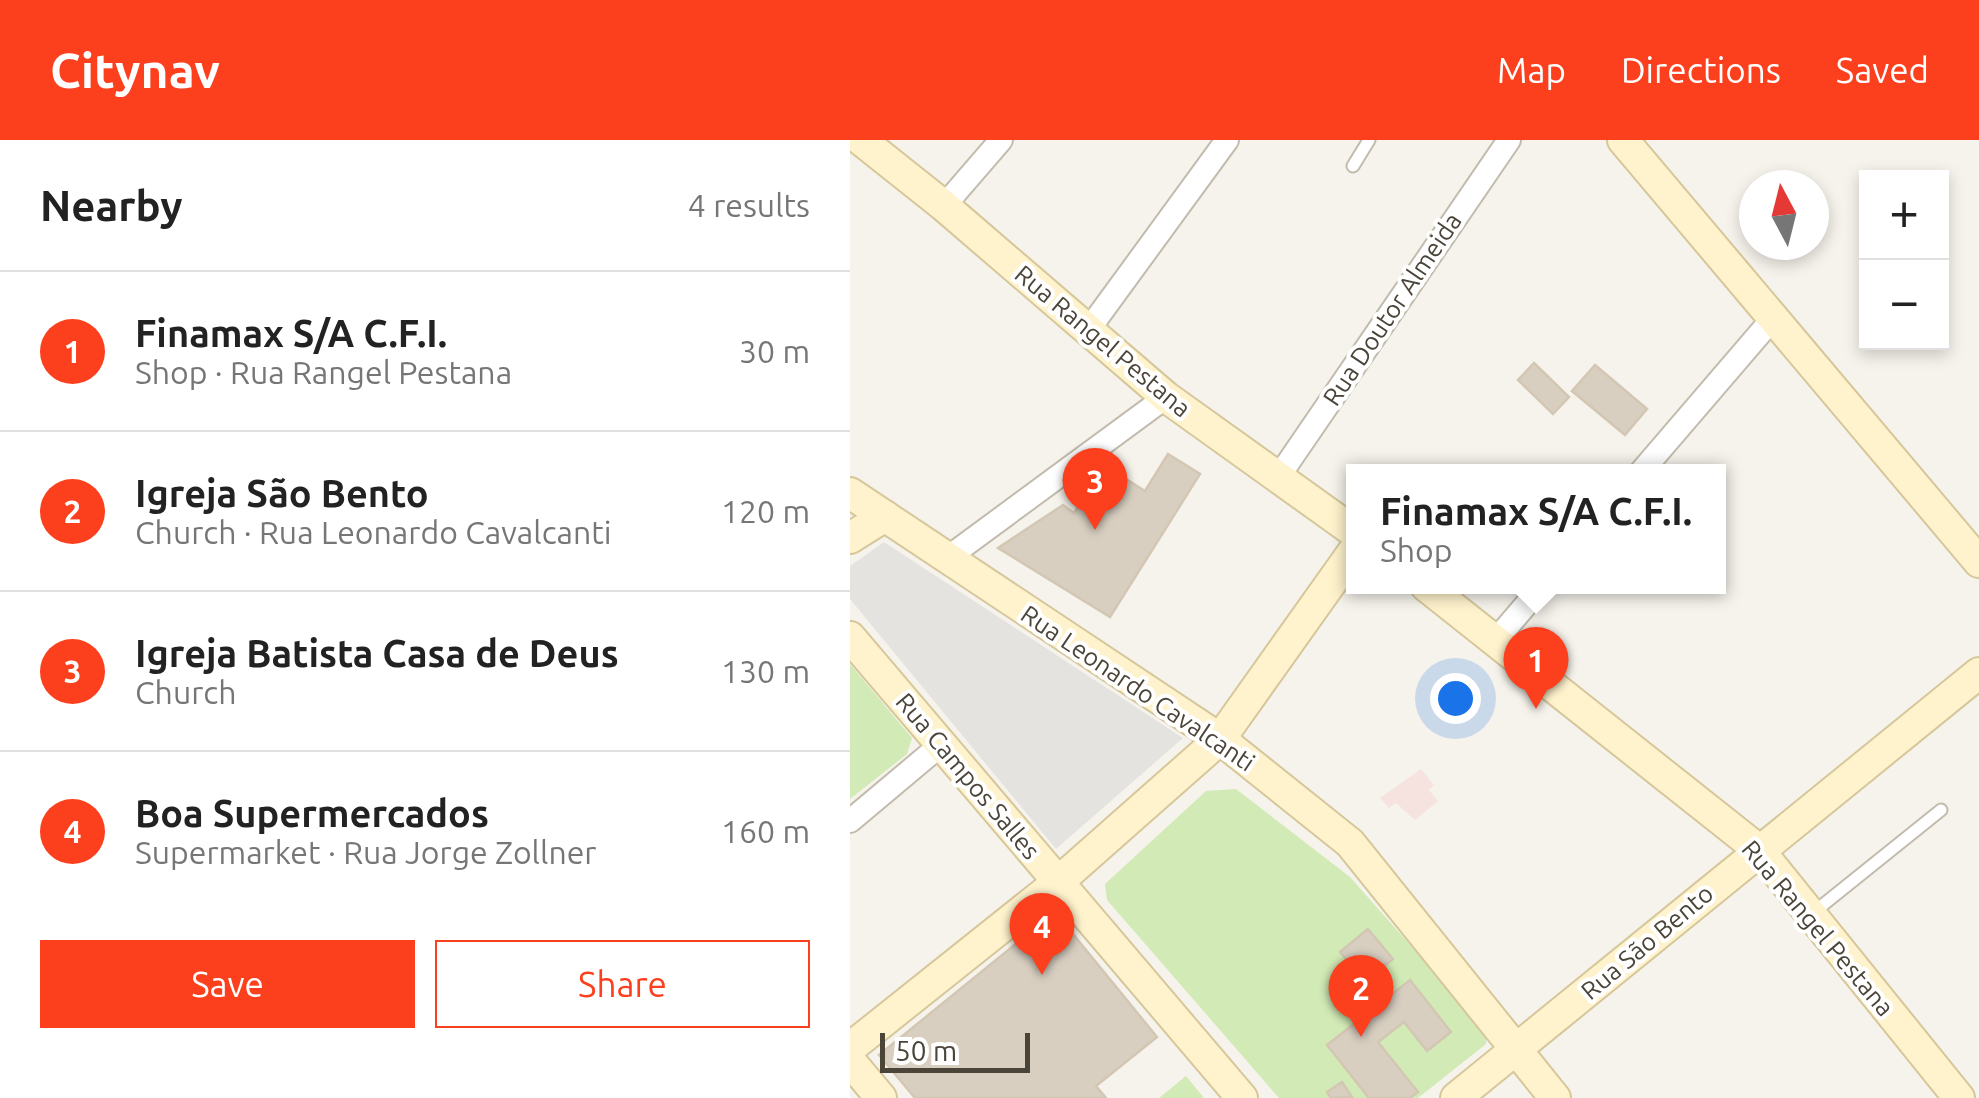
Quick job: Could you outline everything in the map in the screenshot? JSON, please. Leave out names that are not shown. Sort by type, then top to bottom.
[{"type":"street","name":"Rua Rangel Pestana","points":[[861,140],[944,206],[1166,397],[1346,525]]},
{"type":"street","points":[[944,206],[1000,140]]},
{"type":"street","points":[[1089,329],[1228,140]]},
{"type":"street","name":"Rua Doutor Almeida","points":[[1277,478],[1509,140]]},
{"type":"street","points":[[1623,140],[1979,562]]},
{"type":"street","points":[[1648,464],[1774,317]]},
{"type":"street","points":[[946,559],[1166,397]]},
{"type":"street","name":"Rua Leonardo Cavalcanti","points":[[850,493],[1220,740],[1350,842],[1548,1088]]},
{"type":"street","points":[[850,538],[884,516]]},
{"type":"street","points":[[850,1048],[1058,883],[1220,740],[1346,563]]},
{"type":"street","name":"Rua Rangel Pestana","points":[[1436,594],[1758,850],[1960,1098]]},
{"type":"street","points":[[1496,640],[1535,594]]},
{"type":"street","name":"Rua Campos Salles","points":[[850,637],[1242,1098]]},
{"type":"street","name":"Rua São Bento","points":[[1467,1089],[1979,673]]},
{"type":"street","points":[[850,821],[942,744]]},
{"type":"street","points":[[850,1062],[881,1098]]},
{"type":"street","points":[[1467,1089],[1548,1088]]},
{"type":"lane","points":[[1353,166],[1370,140]]},
{"type":"lane","points":[[1811,915],[1941,810]]},
{"type":"shaded area","points":[[884,542],[1183,738],[1056,849],[850,599],[850,566]]},
{"type":"shaded area","points":[[1421,769],[1434,785],[1429,790],[1438,801],[1415,820],[1396,803],[1389,808],[1380,798]]},
{"type":"green space","points":[[850,664],[912,738],[907,754],[850,799]]},
{"type":"green space","points":[[1236,789],[1350,877],[1487,1032],[1486,1044],[1418,1098],[1279,1098],[1107,900],[1105,884],[1206,791]]},
{"type":"green space","points":[[1186,1076],[1204,1098],[1159,1098]]},
{"type":"building","points":[[1534,363],[1569,397],[1553,414],[1518,380]]},
{"type":"building","points":[[1595,365],[1647,409],[1625,435],[1572,391]]},
{"type":"building","points":[[1168,454],[1200,474],[1110,617],[998,548],[1063,505],[1074,513],[1104,465],[1145,491]]},
{"type":"building","points":[[1055,912],[1157,1037],[1096,1086],[1106,1098],[915,1098],[879,1055]]},
{"type":"building","points":[[1368,929],[1393,959],[1365,982],[1340,952]]},
{"type":"building","points":[[1410,980],[1451,1032],[1427,1051],[1404,1022],[1378,1042],[1418,1092],[1410,1098],[1369,1098],[1327,1045]]},
{"type":"building","points":[[1342,1082],[1352,1097],[1331,1098],[1327,1092]]},
{"type":"place","name":"Igreja Batista Casa de Deus","points":[[1095,530]]},
{"type":"place","name":"Finamax S/A C.F.I.","points":[[1536,709]]},
{"type":"place","name":"Boa Supermercados","points":[[1042,975]]},
{"type":"place","name":"Igreja São Bento","points":[[1361,1037]]}]
